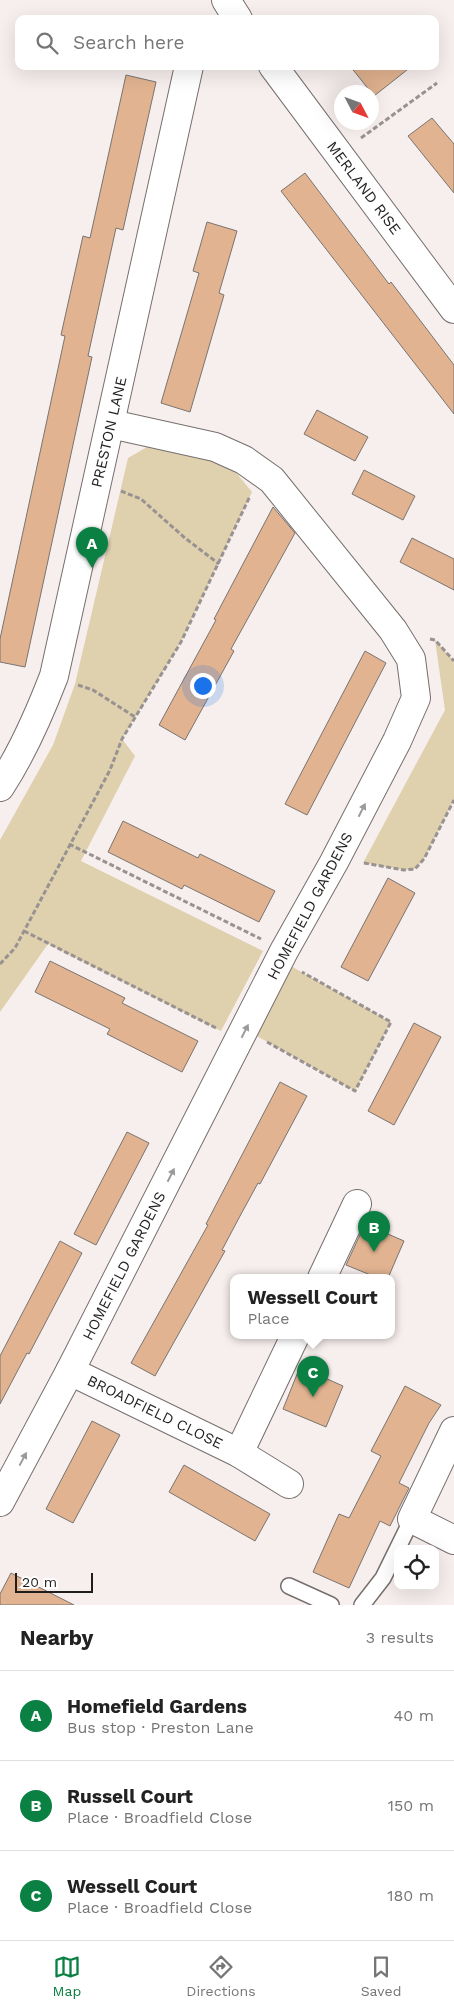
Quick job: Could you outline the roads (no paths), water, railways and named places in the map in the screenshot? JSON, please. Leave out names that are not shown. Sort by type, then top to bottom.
[{"type":"street","name":"PRESTON LANE","points":[[0,787],[36,723],[54,676],[188,70]]},
{"type":"street","name":"MERLAND RISE","points":[[276,70],[454,309]]},
{"type":"street","name":"HOMEFIELD GARDENS","points":[[0,1502],[70,1371],[243,1035],[282,955],[334,862],[398,740],[416,698],[411,659],[393,630],[272,480],[244,460],[215,447],[111,424]]},
{"type":"street","points":[[324,1274],[357,1204]]},
{"type":"street","name":"BROADFIELD CLOSE","points":[[240,1453],[294,1339]]},
{"type":"street","name":"BROADFIELD CLOSE","points":[[70,1371],[240,1453],[289,1484]]},
{"type":"street","points":[[454,1431],[412,1519],[454,1540]]},
{"type":"lane","points":[[362,1605],[382,1578],[412,1519]]},
{"type":"lane","points":[[289,1586],[331,1605]]},
{"type":"place","name":"Homefield Gardens","points":[[92,568]]},
{"type":"place","name":"Russell Court","points":[[374,1252]]},
{"type":"place","name":"Wessell Court","points":[[313,1397]]}]
